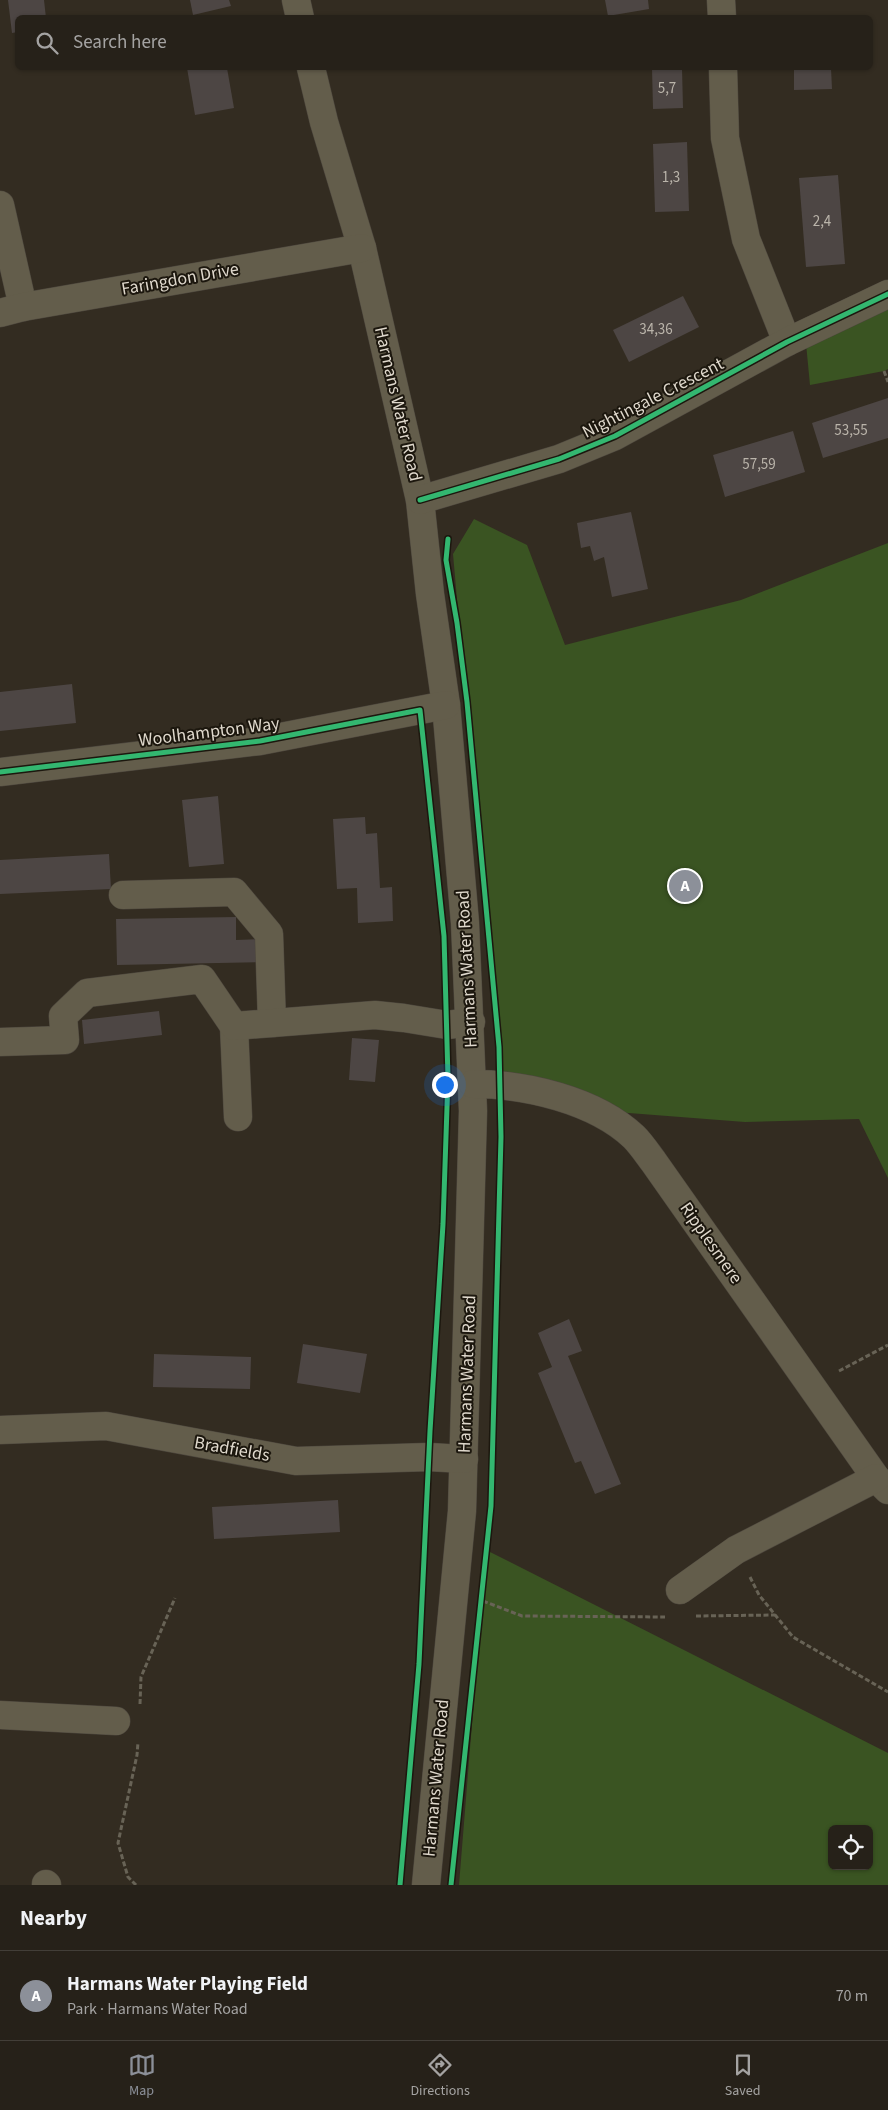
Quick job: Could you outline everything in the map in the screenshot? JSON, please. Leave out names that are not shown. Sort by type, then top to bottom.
[{"type":"street","points":[[296,0],[299,15]]},
{"type":"street","points":[[721,0],[722,15]]},
{"type":"street","name":"Harmans Water Road","points":[[311,70],[324,122],[362,248],[420,500],[430,594],[446,705],[465,923],[473,1084],[462,1511],[426,1885]]},
{"type":"street","points":[[723,70],[725,138],[746,240],[787,342]]},
{"type":"street","points":[[0,205],[12,310]]},
{"type":"street","name":"Faringdon Drive","points":[[12,310],[362,248]]},
{"type":"street","name":"Nightingale Crescent","points":[[420,500],[559,459],[615,436],[787,342],[888,294]]},
{"type":"street","name":"Woolhampton Way","points":[[0,772],[260,741],[446,705]]},
{"type":"street","points":[[123,895],[234,892],[269,934],[272,1023]]},
{"type":"street","points":[[0,1042],[65,1040],[63,1016],[87,993],[202,979],[234,1026],[238,1117]]},
{"type":"street","points":[[234,1026],[376,1016],[447,1024],[470,1022]]},
{"type":"street","name":"Ripplesmere","points":[[473,1084],[500,1084],[567,1099],[607,1118],[633,1137],[653,1161],[882,1484]]},
{"type":"street","name":"Bradfields","points":[[0,1430],[106,1426],[296,1461],[429,1457],[464,1459]]},
{"type":"street","points":[[680,1590],[736,1550],[882,1484]]},
{"type":"street","points":[[0,1715],[116,1721]]},
{"type":"path","points":[[884,371],[888,382]]},
{"type":"path","points":[[812,1386],[888,1345]]},
{"type":"path","points":[[736,1550],[759,1595],[794,1637],[888,1692]]},
{"type":"path","points":[[481,1600],[522,1616],[672,1617]]},
{"type":"path","points":[[691,1616],[775,1615]]},
{"type":"green space","points":[[888,294],[888,369],[810,385],[805,333]]},
{"type":"green space","points":[[474,519],[527,545],[565,645],[741,600],[888,543],[888,1178],[859,1119],[745,1122],[590,1110],[500,1084],[453,554]]},
{"type":"green space","points":[[486,1550],[888,1753],[888,1885],[459,1885]]},
{"type":"building","points":[[8,0],[44,0],[46,15],[15,15],[15,32],[12,33]]},
{"type":"building","points":[[190,0],[229,0],[231,6],[193,15]]},
{"type":"building","points":[[605,0],[648,0],[649,9],[608,15]]},
{"type":"building","points":[[187,70],[227,70],[234,108],[195,115]]},
{"type":"building","points":[[652,70],[682,70],[683,108],[653,109]]},
{"type":"building","points":[[794,70],[831,70],[832,89],[794,90]]},
{"type":"building","points":[[687,142],[689,211],[655,212],[653,144]]},
{"type":"building","points":[[838,175],[845,264],[806,267],[799,178]]},
{"type":"building","points":[[683,296],[699,327],[629,362],[613,330]]},
{"type":"building","points":[[888,398],[888,438],[823,458],[812,423]]},
{"type":"building","points":[[793,431],[805,472],[725,497],[713,455]]},
{"type":"building","points":[[631,512],[648,589],[612,597],[604,557],[594,561],[590,546],[581,548],[577,523]]},
{"type":"building","points":[[72,684],[76,723],[0,731],[0,692]]},
{"type":"building","points":[[218,796],[224,864],[189,867],[182,800]]},
{"type":"building","points":[[365,817],[366,834],[377,833],[380,888],[392,887],[393,921],[358,923],[357,888],[337,889],[333,819]]},
{"type":"building","points":[[109,854],[111,889],[0,894],[0,860]]},
{"type":"building","points":[[236,917],[236,940],[263,939],[264,962],[117,965],[116,919]]},
{"type":"building","points":[[159,1011],[162,1035],[84,1044],[82,1020]]},
{"type":"building","points":[[352,1038],[379,1040],[375,1082],[349,1080]]},
{"type":"building","points":[[569,1319],[582,1351],[568,1356],[621,1484],[595,1494],[581,1461],[575,1463],[538,1373],[552,1367],[538,1333]]},
{"type":"building","points":[[303,1344],[367,1354],[360,1393],[297,1383]]},
{"type":"building","points":[[154,1354],[251,1357],[250,1389],[153,1387]]},
{"type":"building","points":[[338,1500],[340,1532],[214,1539],[212,1507]]},
{"type":"cycle path","points":[[420,500],[559,459],[615,436],[787,342],[888,294]]},
{"type":"cycle path","points":[[448,539],[446,560],[457,623],[467,702],[499,1047],[501,1137],[491,1506],[451,1885]]},
{"type":"cycle path","points":[[0,772],[260,741],[420,710],[444,936],[448,1078],[443,1224],[430,1431],[419,1664],[400,1885]]},
{"type":"place","name":"Harmans Water Playing Field","points":[[685,886]]}]
